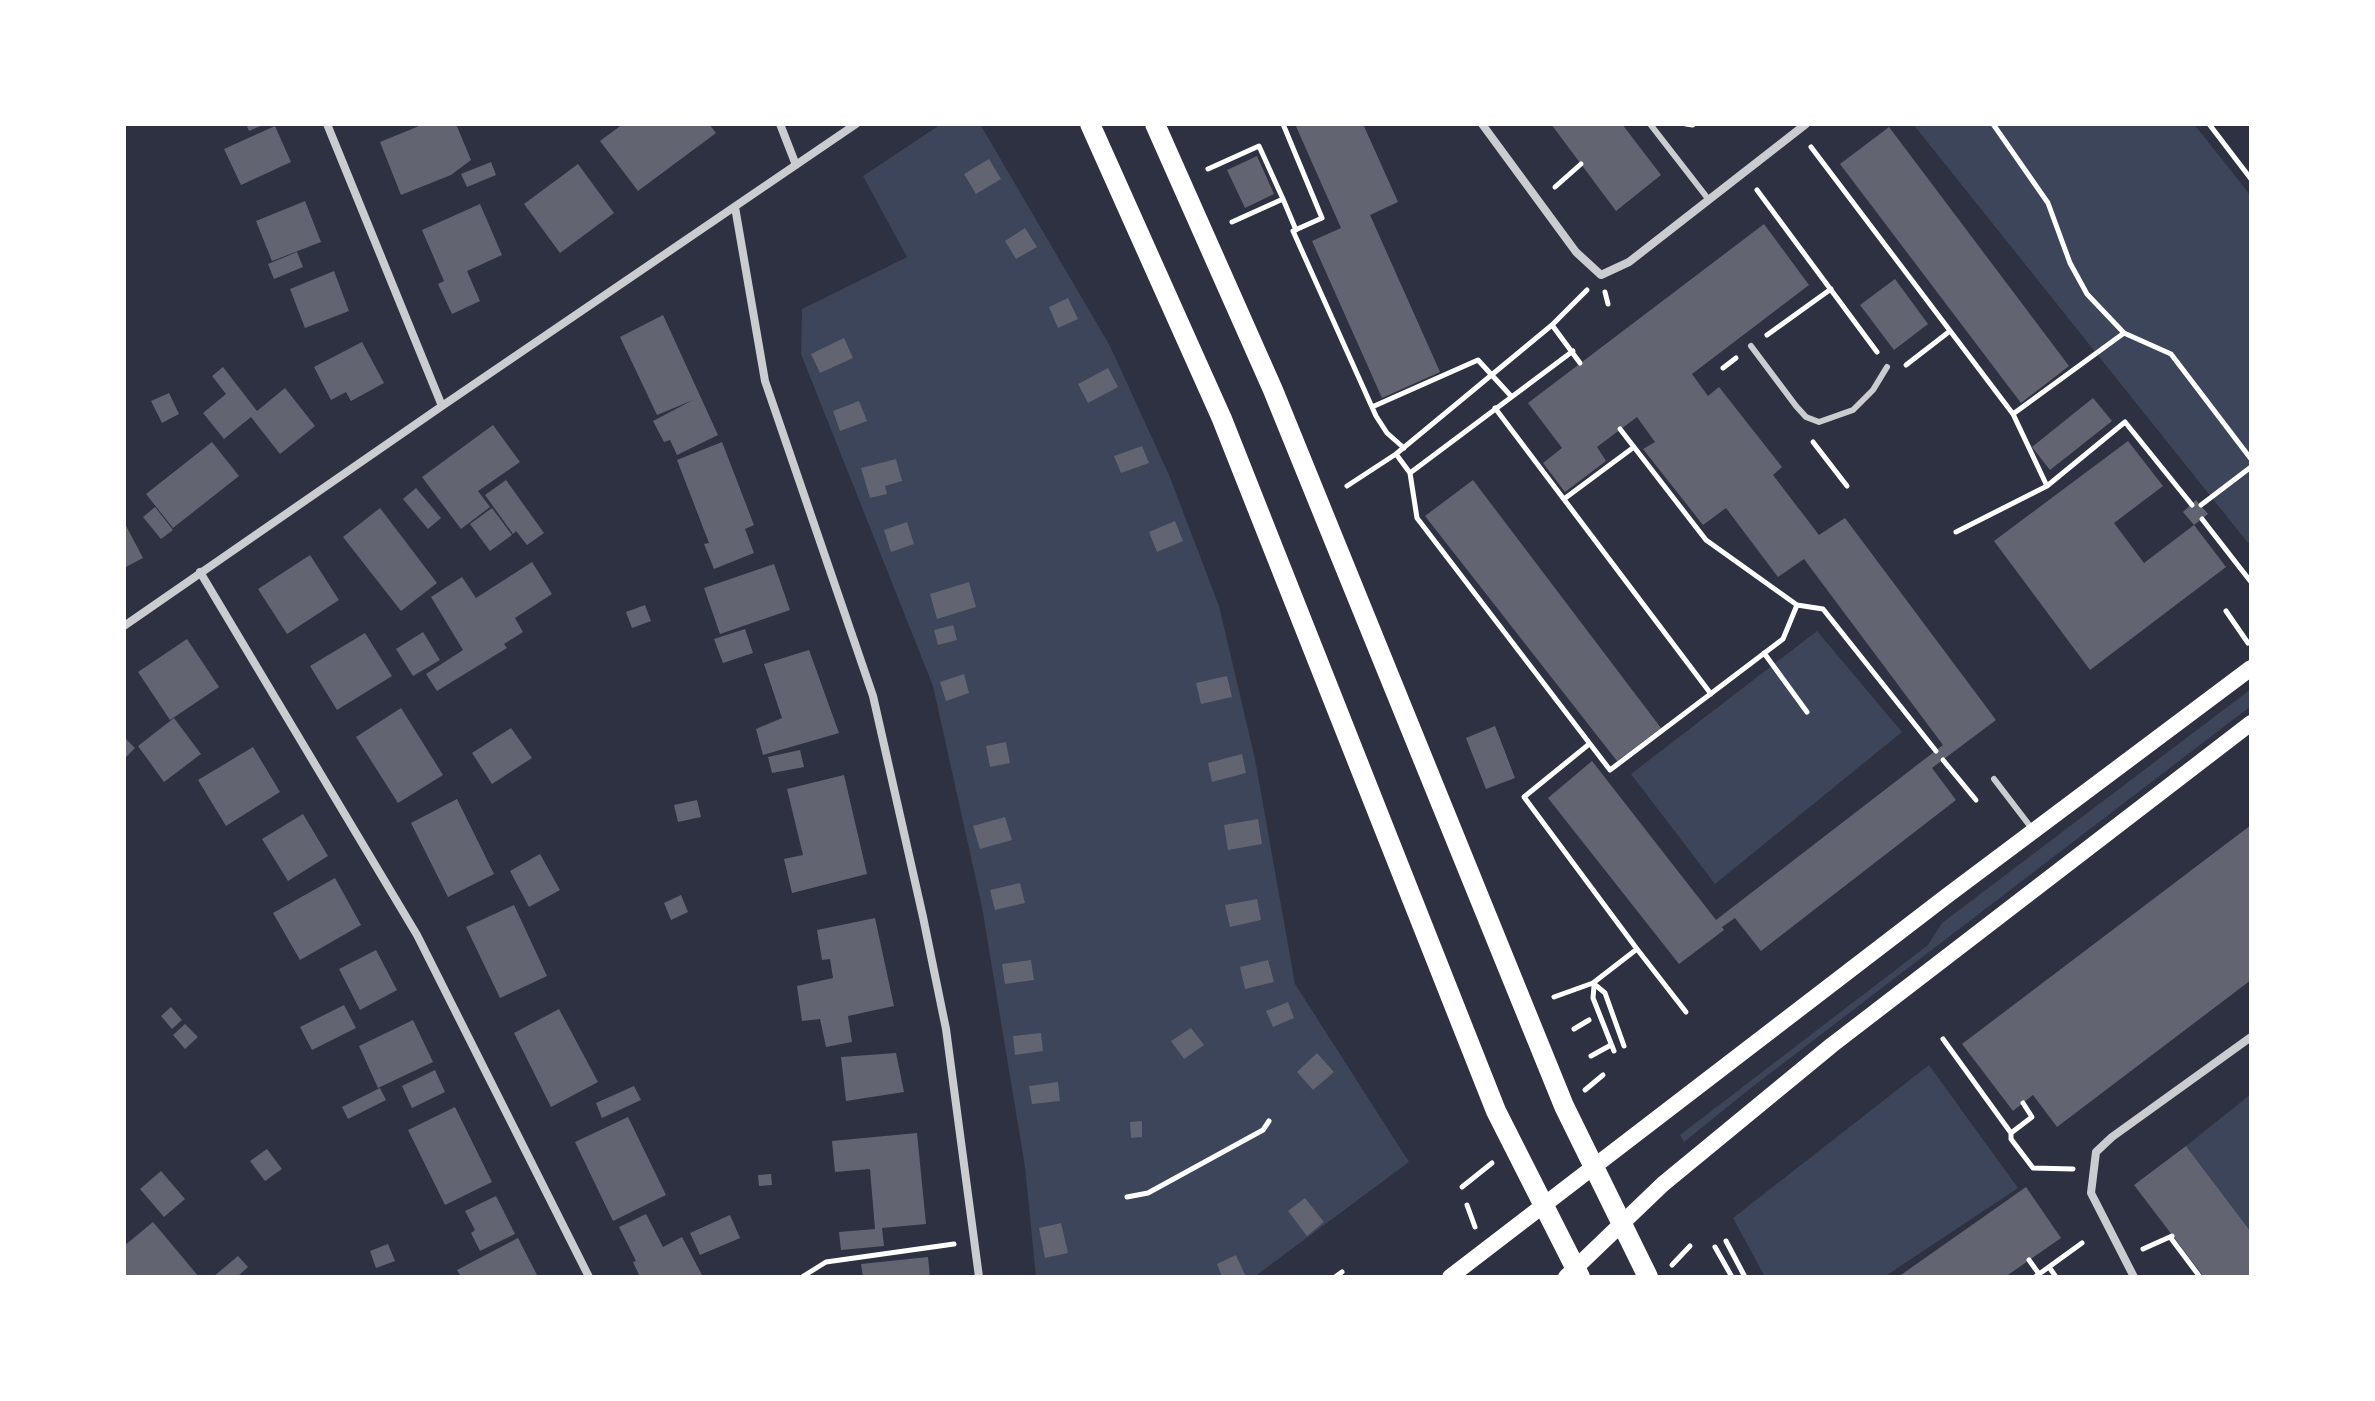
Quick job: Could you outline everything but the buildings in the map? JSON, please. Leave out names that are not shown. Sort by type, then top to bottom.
[{"type":"main road","points":[[1090,124],[1222,419],[1496,1111],[1574,1274],[1622,1222],[1663,1184],[1832,1045],[2251,723]]},
{"type":"main road","points":[[1155,124],[1273,390],[1564,1106],[1648,1277]]},
{"type":"main road","points":[[1450,1277],[2251,668]]},
{"type":"street","points":[[327,124],[442,406]]},
{"type":"street","points":[[780,124],[796,165]]},
{"type":"street","points":[[124,626],[856,124]]},
{"type":"street","points":[[1482,124],[1576,252],[1601,275],[1629,262],[1806,124]]},
{"type":"street","points":[[735,207],[765,381],[873,696],[920,902],[946,1029],[979,1277]]},
{"type":"street","points":[[200,572],[417,935],[589,1277]]},
{"type":"street","points":[[2134,1277],[2091,1193],[2096,1152],[2112,1137],[2251,1037]]},
{"type":"lane","points":[[1650,124],[1709,200]]},
{"type":"lane","points":[[1751,346],[1796,406],[1806,417],[1819,422],[1853,410],[1873,390],[1887,367]]},
{"type":"lane","points":[[1994,779],[2034,831]]},
{"type":"path","points":[[1283,124],[1322,218],[1293,231],[1372,407],[1387,433],[1404,448]]},
{"type":"path","points":[[1993,124],[2048,203],[2070,263],[2087,294],[2124,333],[2171,354],[2251,459]]},
{"type":"path","points":[[2209,124],[2251,179]]},
{"type":"path","points":[[1798,130],[2013,414],[2047,486]]},
{"type":"path","points":[[1208,169],[1259,146],[1296,230]]},
{"type":"path","points":[[1538,201],[1581,164]]},
{"type":"path","points":[[1744,173],[1887,367],[1900,370],[1950,331]]},
{"type":"path","points":[[1232,222],[1283,199]]},
{"type":"path","points":[[1347,486],[1404,448],[1552,325],[1601,275]]},
{"type":"path","points":[[1723,368],[1831,289]]},
{"type":"path","points":[[1552,325],[1580,363]]},
{"type":"path","points":[[2013,414],[2124,333]]},
{"type":"path","points":[[1410,473],[1573,351]]},
{"type":"path","points":[[1372,407],[1478,360],[1511,396]]},
{"type":"path","points":[[1495,408],[1711,694]]},
{"type":"path","points":[[1956,532],[2047,486],[2125,422],[2192,505]]},
{"type":"path","points":[[1620,429],[1706,540],[1797,605],[1823,609],[1936,751]]},
{"type":"path","points":[[1564,499],[1634,447]]},
{"type":"path","points":[[1396,454],[1410,473],[1417,518],[1610,770],[1783,639],[1797,605]]},
{"type":"path","points":[[2201,505],[2251,467]]},
{"type":"path","points":[[2202,519],[2251,582]]},
{"type":"path","points":[[2226,611],[2251,646]]},
{"type":"path","points":[[1764,653],[1807,712]]},
{"type":"path","points":[[1588,745],[1524,797],[1686,1012]]},
{"type":"path","points":[[1943,760],[1976,800]]},
{"type":"path","points":[[1554,997],[1594,984],[1637,949]]},
{"type":"path","points":[[1594,984],[1605,993],[1624,1046]]},
{"type":"path","points":[[1591,1056],[1613,1048],[1593,998],[1594,984]]},
{"type":"path","points":[[1574,1029],[1589,1020]]},
{"type":"path","points":[[1943,1039],[2033,1168],[2092,1170]]},
{"type":"path","points":[[2011,1133],[2032,1117],[2023,1103]]},
{"type":"path","points":[[1127,1197],[1148,1193],[1263,1130],[1269,1121]]},
{"type":"path","points":[[2124,1258],[2171,1236],[2200,1277]]},
{"type":"path","points":[[802,1277],[826,1262],[975,1241]]},
{"type":"path","points":[[1726,1241],[1745,1277]]},
{"type":"path","points":[[2029,1260],[2037,1276],[2082,1243]]},
{"type":"path","points":[[1671,1267],[1690,1246]]},
{"type":"path","points":[[1715,1247],[1732,1277]]},
{"type":"path","points":[[2049,1267],[2056,1277]]},
{"type":"path","points":[[1335,1277],[1342,1272]]},
{"type":"shaded area","points":[[941,124],[980,124],[1110,346],[1169,475],[1219,606],[1255,759],[1295,984],[1409,1162],[1254,1277],[1036,1277],[1025,1167],[982,907],[933,686],[801,354],[802,309],[907,257],[863,176]]},
{"type":"shaded area","points":[[1913,124],[2194,124],[2251,196],[2251,541],[2248,543]]},
{"type":"shaded area","points":[[1817,631],[1902,732],[1715,884],[1631,774]]},
{"type":"shaded area","points":[[2251,689],[2251,706],[1684,1142],[1680,1135],[1928,945],[1942,923]]},
{"type":"shaded area","points":[[1929,1065],[2018,1188],[1884,1277],[1765,1277],[1733,1218]]},
{"type":"shaded area","points":[[2251,1094],[2251,1232],[2186,1146]]}]
